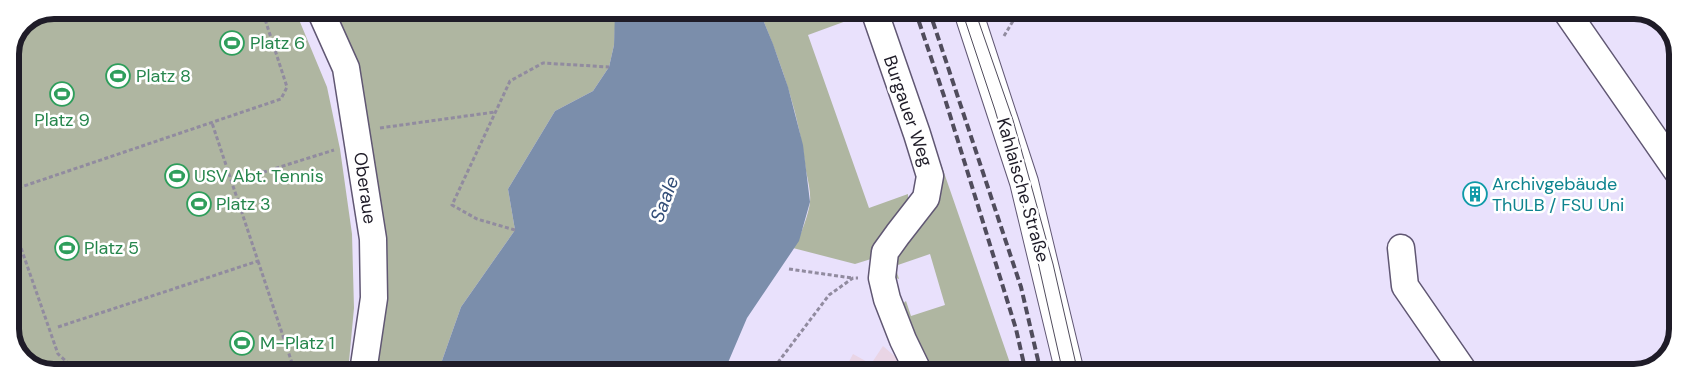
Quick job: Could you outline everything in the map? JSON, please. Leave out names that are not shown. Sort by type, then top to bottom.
[{"type":"main road","name":"Kahlaische Straße","points":[[977,19],[1024,182],[1068,364]]},
{"type":"street","name":"Oberaue","points":[[324,19],[346,68],[373,240],[374,298],[363,364]]},
{"type":"street","name":"Burgauer Weg","points":[[877,19],[918,134],[930,176],[926,198],[885,252],[882,278],[887,299],[915,364]]},
{"type":"street","points":[[1572,19],[1669,159]]},
{"type":"street","points":[[1401,248],[1405,286],[1459,364]]},
{"type":"path","points":[[19,188],[281,99],[287,87],[265,19]]},
{"type":"path","points":[[515,230],[477,219],[452,205],[510,81],[543,63],[609,67]]},
{"type":"path","points":[[232,182],[357,136],[495,112]]},
{"type":"path","points":[[212,123],[292,364]]},
{"type":"path","points":[[19,242],[58,354],[68,364]]},
{"type":"path","points":[[58,327],[258,261]]},
{"type":"path","points":[[789,269],[852,278],[882,278]]},
{"type":"path","points":[[776,364],[829,295],[852,278]]},
{"type":"shaded area","points":[[883,346],[899,360],[901,364],[871,364]]},
{"type":"shaded area","points":[[853,354],[871,364],[848,364]]},
{"type":"green space","name":"USV Abt. Tennis","points":[[47,19],[299,19],[327,87],[340,149],[352,234],[354,308],[349,364],[47,364],[32,357],[21,343],[19,332],[19,47],[21,40],[29,29],[40,21]]},
{"type":"green space","points":[[330,19],[616,19],[614,45],[609,67],[593,91],[555,111],[508,189],[515,230],[461,307],[441,364],[372,364],[383,298]]},
{"type":"green space","points":[[763,19],[852,19],[808,35],[869,208],[908,194],[908,201],[871,259],[855,264],[793,248],[808,213],[810,190],[799,130],[775,49]]},
{"type":"green space","points":[[941,164],[1010,364],[923,364],[901,305],[906,301],[911,316],[945,305],[930,254],[895,266],[899,279],[893,277],[893,258],[941,179]]},
{"type":"water","name":"Saale","points":[[615,19],[763,19],[788,87],[803,145],[810,202],[799,241],[747,318],[727,364],[441,364],[461,307],[515,230],[508,189],[555,111],[593,91],[609,67],[614,45]]},
{"type":"tram line","points":[[965,19],[995,110],[1033,240],[1061,364]]},
{"type":"tram line","points":[[978,19],[1013,120],[1053,264],[1076,364]]},
{"type":"railway","points":[[918,19],[945,99],[1016,329],[1024,364]]},
{"type":"railway","points":[[932,19],[1021,287],[1039,364]]},
{"type":"place","name":"Platz 6","points":[[232,43]]},
{"type":"place","name":"Platz 8","points":[[118,76]]},
{"type":"place","name":"Platz 9","points":[[62,94]]},
{"type":"place","name":"USV Abt. Tennis","points":[[177,176]]},
{"type":"place","name":"Archivgebäude ThULB / FSU Uni","points":[[1475,194]]},
{"type":"place","name":"Platz 3","points":[[199,204]]},
{"type":"place","name":"Platz 5","points":[[67,248]]},
{"type":"place","name":"M-Platz 1","points":[[242,343]]}]
